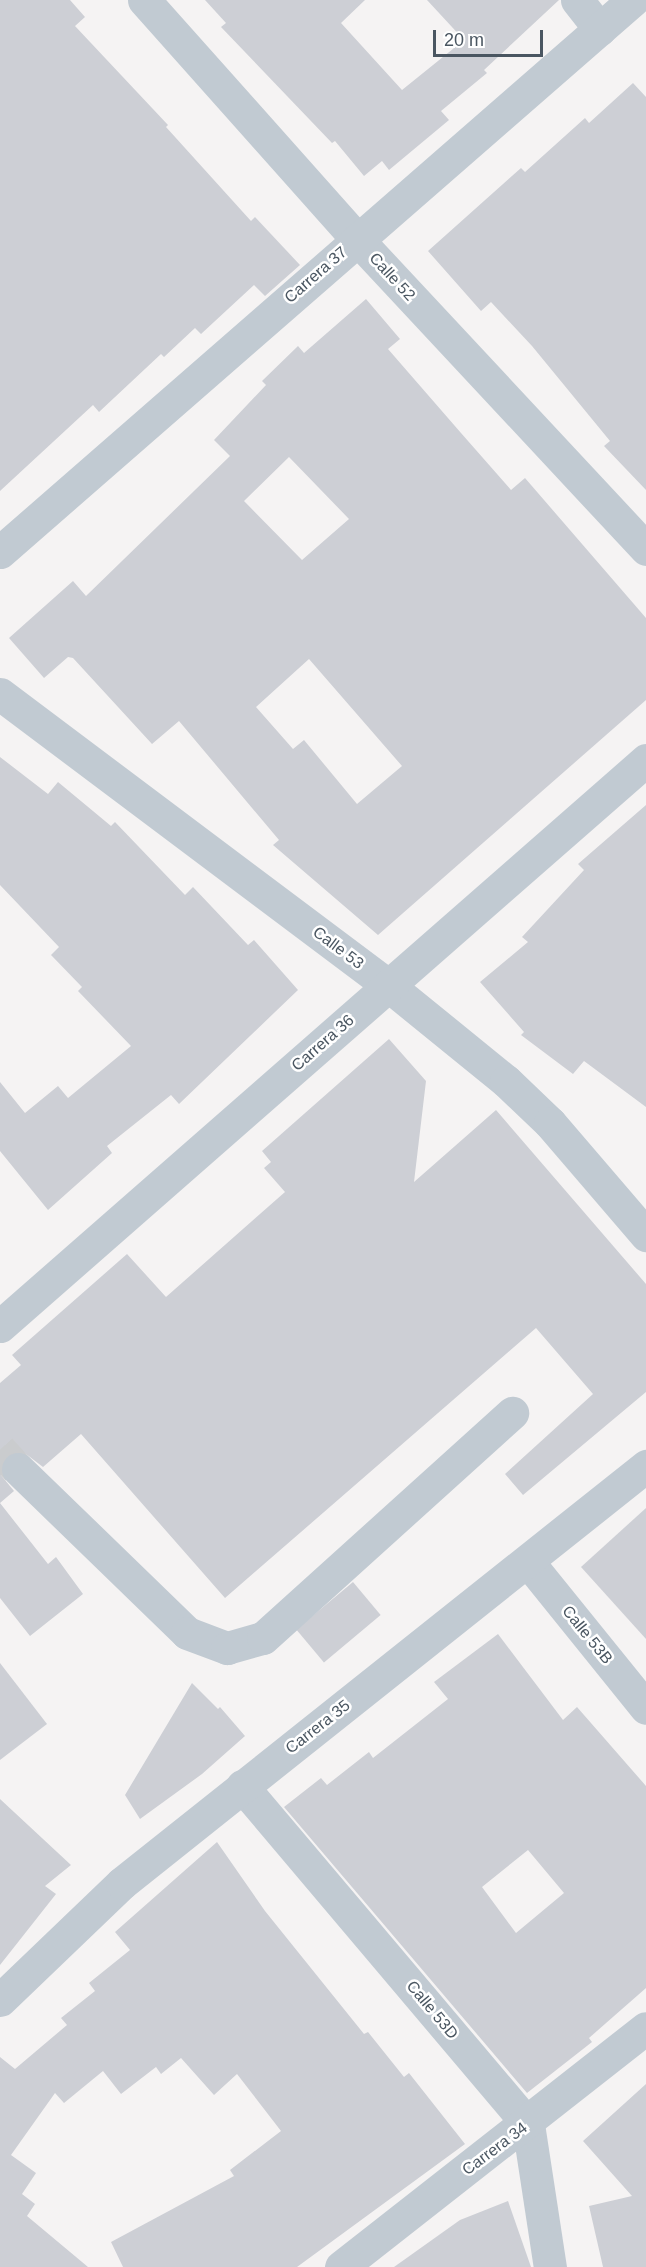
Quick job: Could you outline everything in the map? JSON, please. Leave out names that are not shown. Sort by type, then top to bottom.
[{"type":"street","name":"Calle 52","points":[[144,0],[357,239],[646,549]]},
{"type":"street","points":[[577,0],[600,29]]},
{"type":"street","name":"Carrera 37","points":[[0,552],[633,0]]},
{"type":"street","name":"Calle 53","points":[[0,694],[389,986],[506,1081],[550,1124],[646,1235]]},
{"type":"street","name":"Carrera 36","points":[[0,1326],[646,760]]},
{"type":"street","points":[[18,1469],[187,1633],[227,1648],[262,1638],[512,1413]]},
{"type":"street","name":"Carrera 35","points":[[0,2000],[122,1883],[242,1786],[529,1563],[646,1467]]},
{"type":"street","name":"Calle 53B","points":[[529,1563],[646,1708]]},
{"type":"street","name":"Calle 53D","points":[[242,1786],[528,2124]]},
{"type":"street","name":"Carrera 34","points":[[341,2267],[528,2124],[646,2028]]},
{"type":"street","points":[[528,2124],[550,2267]]},
{"type":"building","points":[[0,0],[70,0],[85,17],[75,26],[168,125],[166,127],[251,221],[255,217],[300,265],[265,296],[254,285],[201,334],[195,328],[164,357],[161,354],[99,412],[93,405],[0,491]]},
{"type":"building","points":[[205,0],[365,0],[341,23],[402,90],[464,40],[427,0],[559,0],[484,70],[487,73],[441,111],[449,120],[389,170],[382,161],[364,176],[335,141],[332,143],[221,27],[226,23]]},
{"type":"building","points":[[633,83],[646,97],[646,490],[604,446],[610,441],[532,346],[491,302],[481,311],[428,251],[521,168],[525,172],[585,118],[589,123]]},
{"type":"building","points":[[366,299],[400,339],[388,349],[511,490],[525,478],[646,618],[646,700],[378,935],[273,845],[279,840],[179,721],[152,744],[73,658],[68,657],[44,678],[9,638],[73,581],[86,596],[230,456],[214,440],[266,385],[262,381],[298,346],[304,353]],"holes":[[[289,457],[349,519],[302,560],[244,501]],[[309,659],[402,766],[357,804],[304,740],[293,749],[256,707]]]},
{"type":"building","points":[[0,757],[48,794],[58,782],[111,826],[115,822],[185,895],[193,887],[248,945],[254,940],[298,990],[179,1104],[171,1095],[107,1146],[112,1153],[48,1210],[0,1151],[0,1082],[25,1113],[58,1086],[68,1098],[131,1046],[78,991],[82,987],[51,955],[59,947],[0,885]]},
{"type":"building","points":[[646,805],[646,1107],[584,1061],[573,1074],[521,1035],[524,1032],[480,982],[528,942],[522,937],[584,870],[578,864]]},
{"type":"building","points":[[389,1039],[426,1081],[414,1182],[496,1110],[646,1284],[646,1392],[523,1495],[505,1474],[593,1394],[536,1328],[225,1598],[81,1434],[43,1467],[22,1451],[5,1456],[0,1464],[0,1383],[21,1365],[12,1355],[127,1254],[166,1297],[285,1192],[264,1168],[271,1162],[262,1151]]},
{"type":"building","points":[[0,1474],[14,1491],[0,1503]]},
{"type":"building","points":[[0,1503],[48,1564],[56,1557],[83,1594],[30,1636],[0,1598]]},
{"type":"building","points":[[646,1508],[646,1639],[581,1567]]},
{"type":"building","points":[[353,1582],[381,1615],[324,1663],[296,1630]]},
{"type":"building","points":[[498,1634],[563,1720],[577,1707],[646,1786],[646,1988],[589,2038],[592,2042],[527,2093],[284,1807],[321,1778],[327,1785],[369,1752],[373,1758],[448,1699],[434,1682]],"holes":[[[528,1850],[564,1893],[516,1933],[482,1887]]]},
{"type":"building","points":[[0,1663],[47,1724],[0,1760]]},
{"type":"building","points":[[192,1683],[218,1709],[220,1707],[245,1736],[202,1774],[140,1819],[125,1795]]},
{"type":"building","points":[[0,1799],[71,1865],[45,1886],[56,1894],[0,1965]]},
{"type":"building","points":[[217,1842],[265,1911],[364,2034],[368,2032],[404,2077],[409,2073],[465,2144],[297,2267],[123,2267],[111,2242],[234,2176],[230,2170],[281,2131],[237,2074],[214,2095],[181,2058],[161,2074],[156,2067],[121,2094],[103,2071],[64,2103],[55,2093],[11,2155],[36,2173],[22,2194],[35,2204],[27,2216],[88,2267],[0,2267],[0,2057],[15,2069],[67,2025],[61,2018],[95,1991],[89,1983],[130,1950],[115,1932]]},
{"type":"building","points":[[646,2084],[646,2267],[603,2267],[589,2206],[632,2196],[583,2141]]},
{"type":"building","points":[[508,2201],[531,2267],[394,2267],[460,2220]]},
{"type":"tunnel","points":[[0,1449],[18,1469]]}]
